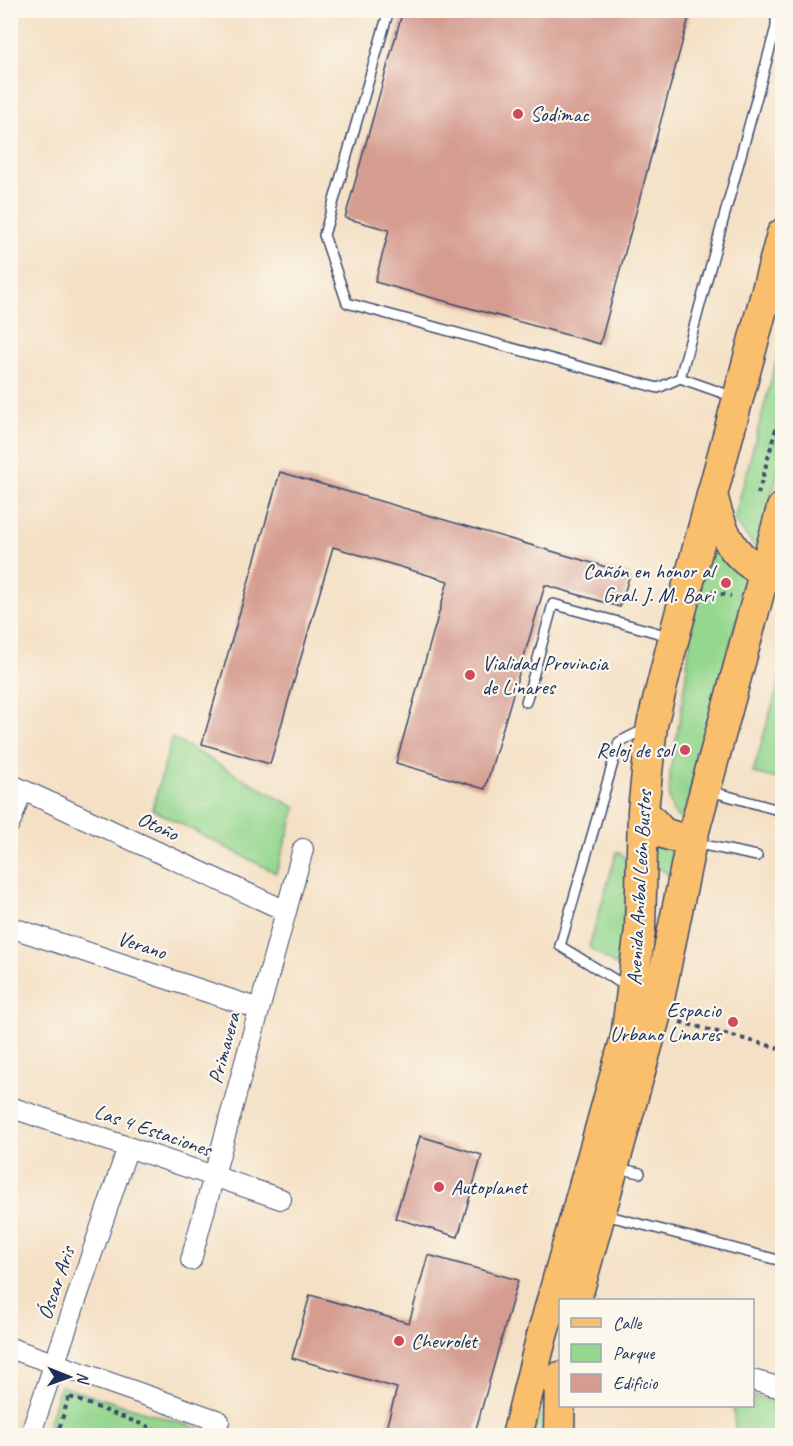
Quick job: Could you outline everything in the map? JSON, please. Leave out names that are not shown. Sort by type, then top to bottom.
[{"type":"main road","name":"Avenida Aníbal León Bustos","points":[[517,1436],[540,1343],[626,1037],[634,991],[640,930],[643,811],[652,726],[783,234]]},
{"type":"main road","points":[[712,494],[718,520],[732,545],[742,558],[773,575]]},
{"type":"main road","name":"Avenida Aníbal León Bustos","points":[[576,1299],[600,1214],[627,1170],[691,842],[705,790],[773,575],[775,510]]},
{"type":"main road","points":[[643,811],[663,833],[691,842]]},
{"type":"main road","points":[[559,1436],[560,1407]]},
{"type":"street","points":[[10,823],[16,787]]},
{"type":"street","name":"Otoño","points":[[16,787],[286,910]]},
{"type":"street","name":"Primavera","points":[[191,1260],[303,849]]},
{"type":"street","name":"Verano","points":[[10,927],[259,1009]]},
{"type":"street","name":"Las 4 Estaciones","points":[[10,1107],[281,1198]]},
{"type":"street","name":"Óscar Aris","points":[[30,1436],[128,1147]]},
{"type":"street","points":[[10,1348],[219,1421]]},
{"type":"street","points":[[754,1380],[783,1388]]},
{"type":"lane","points":[[389,10],[324,235],[347,303],[658,388],[680,378],[738,398]]},
{"type":"lane","points":[[680,378],[779,28],[776,10]]},
{"type":"lane","points":[[526,702],[553,604],[674,637]]},
{"type":"lane","points":[[634,991],[560,946],[619,741],[652,726]]},
{"type":"lane","points":[[705,790],[783,811]]},
{"type":"lane","points":[[691,842],[757,856]]},
{"type":"lane","points":[[600,1214],[783,1261]]},
{"type":"path","points":[[775,510],[783,407]]},
{"type":"path","points":[[656,1014],[783,1049]]},
{"type":"path","points":[[57,1436],[70,1397],[173,1436]]},
{"type":"green space","points":[[782,339],[782,456],[758,551],[734,520]]},
{"type":"green space","points":[[718,541],[748,578],[682,821],[673,812],[669,799],[670,772],[681,713],[697,589]]},
{"type":"green space","points":[[782,671],[782,780],[753,773]]},
{"type":"green space","points":[[172,738],[296,808],[276,873],[152,809]]},
{"type":"green space","points":[[649,833],[679,850],[671,876],[648,862]]},
{"type":"green space","points":[[617,851],[629,860],[621,969],[589,947]]},
{"type":"green space","points":[[60,1386],[221,1435],[45,1435]]},
{"type":"green space","points":[[754,1396],[782,1404],[782,1435],[736,1435],[733,1407],[754,1407]]},
{"type":"green space","points":[[544,1402],[551,1435],[533,1435]]},
{"type":"building","name":"Sodimac","points":[[403,10],[691,10],[600,344],[375,282],[389,230],[345,218]]},
{"type":"building","name":"Vialidad Provincia de Linares","points":[[280,472],[630,574],[620,607],[545,585],[485,789],[396,763],[448,581],[333,547],[270,764],[202,744]]},
{"type":"building","name":"Autoplanet","points":[[420,1136],[482,1155],[458,1237],[395,1218]]},
{"type":"building","name":"Chevrolet","points":[[428,1255],[518,1280],[474,1436],[399,1436],[385,1432],[397,1388],[292,1358],[310,1295],[409,1323]]},
{"type":"place","name":"Sodimac","points":[[518,114]]},
{"type":"place","name":"Cañón en honor al Gral. J. M. Bari","points":[[726,583]]},
{"type":"place","name":"Vialidad Provincia de Linares","points":[[470,675]]},
{"type":"place","name":"Reloj de sol","points":[[685,750]]},
{"type":"place","name":"Espacio Urbano Linares","points":[[733,1022]]},
{"type":"place","name":"Autoplanet","points":[[439,1187]]},
{"type":"place","name":"Chevrolet","points":[[399,1341]]}]
